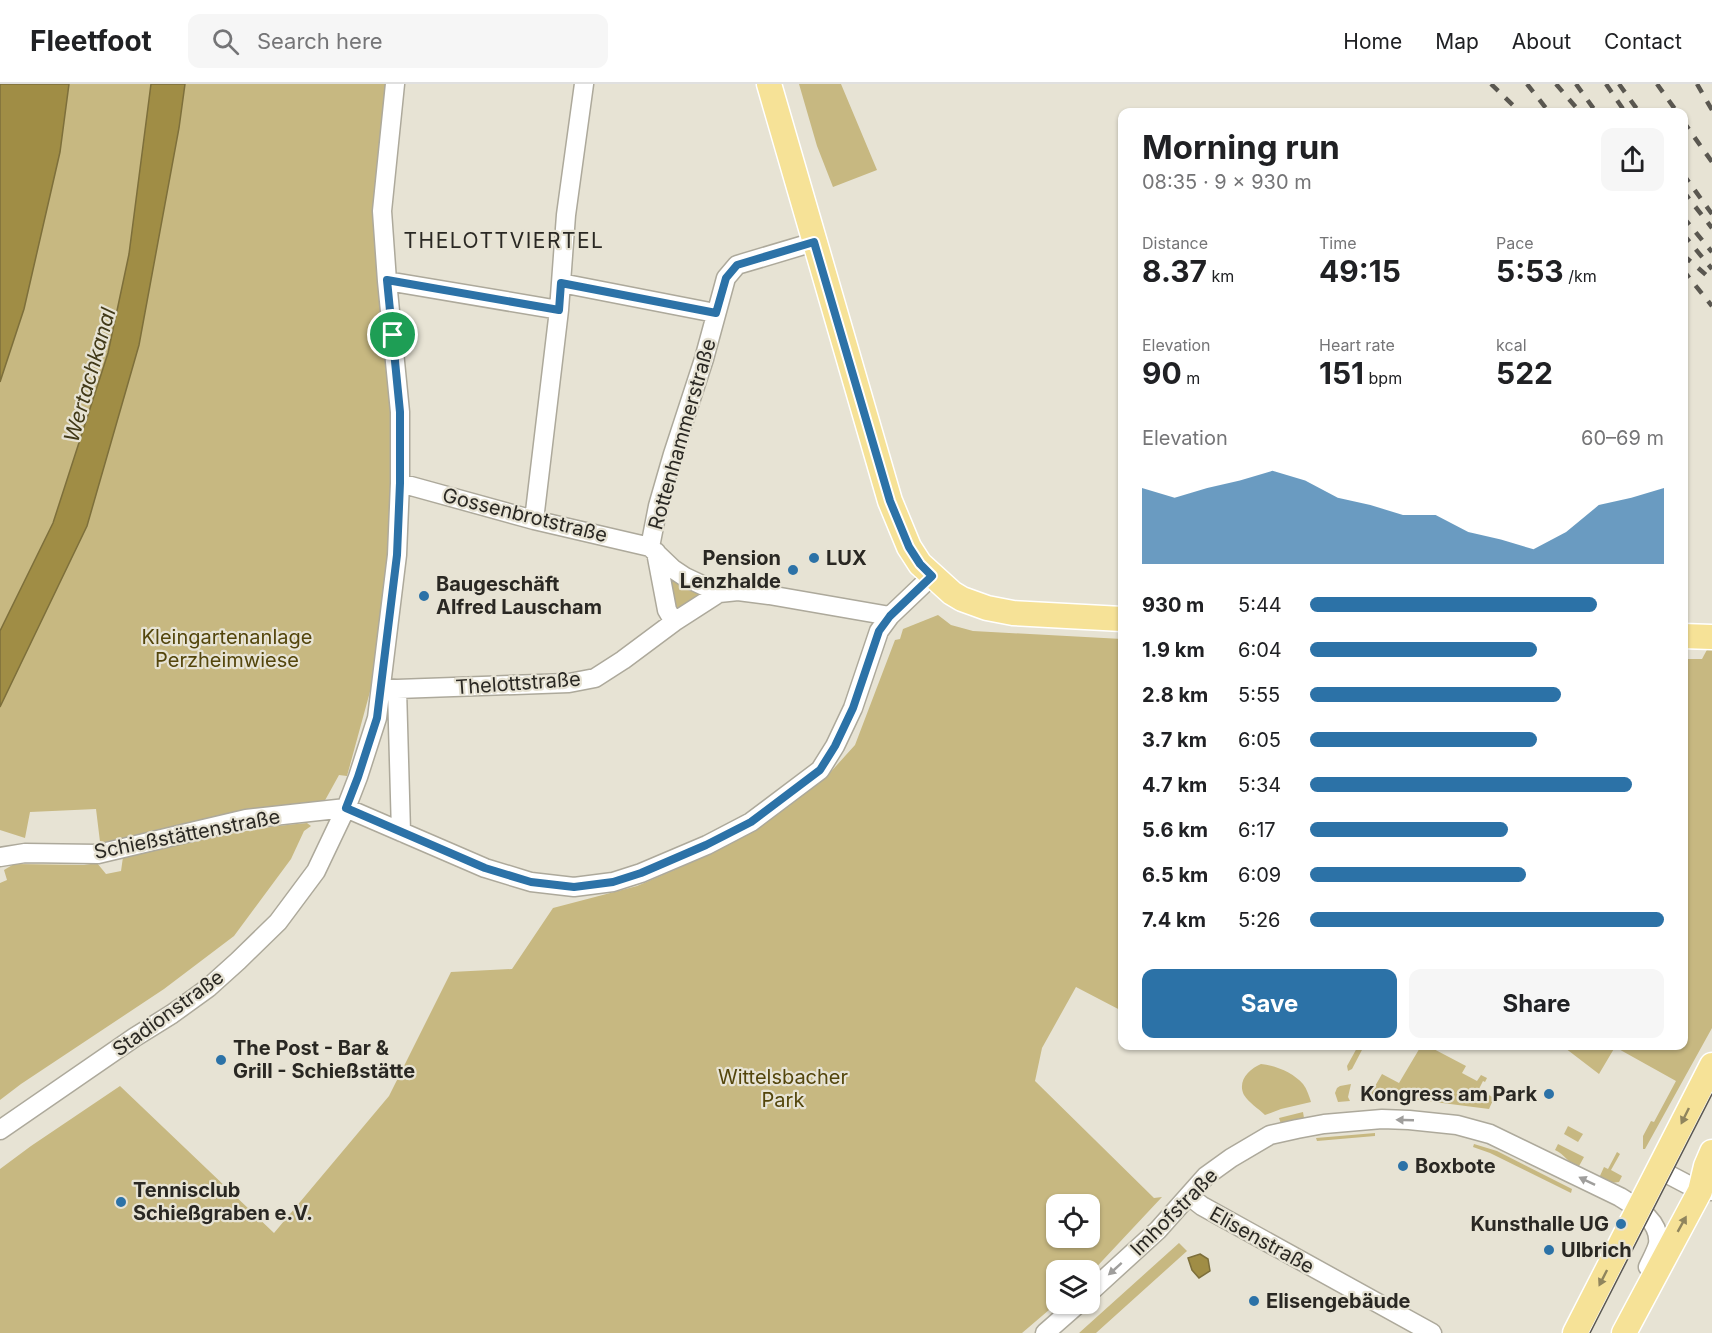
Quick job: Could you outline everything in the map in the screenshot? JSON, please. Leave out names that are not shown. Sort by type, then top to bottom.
[{"type":"main road","points":[[769,84],[890,501],[909,547],[920,564],[952,593],[987,608],[1013,613],[1118,619]]},
{"type":"main road","points":[[1688,636],[1712,637]]},
{"type":"main road","points":[[1575,1333],[1712,1065]]},
{"type":"main road","points":[[1624,1333],[1706,1191],[1706,1166],[1712,1152]]},
{"type":"street","points":[[395,84],[382,211],[400,412],[400,483],[389,689],[401,832]]},
{"type":"street","points":[[534,520],[559,310],[566,215],[584,84]]},
{"type":"street","name":"Rottenhammerstraße","points":[[653,549],[658,506],[704,359],[726,278],[737,265],[814,242]]},
{"type":"street","points":[[387,280],[559,310]]},
{"type":"street","points":[[561,283],[716,313]]},
{"type":"street","name":"Gossenbrotstraße","points":[[400,483],[534,520],[653,549]]},
{"type":"street","points":[[653,549],[673,569],[719,593],[738,591],[769,595],[890,616]]},
{"type":"street","points":[[653,549],[667,610],[674,622]]},
{"type":"street","name":"Schießstättenstraße","points":[[0,857],[25,853],[98,854],[246,819],[346,808],[485,868],[531,882],[574,887],[613,882],[641,873],[706,845],[751,822],[820,770],[835,746],[853,708],[879,631],[890,616],[932,576]]},
{"type":"street","name":"Thelottstraße","points":[[389,689],[569,683],[595,678],[719,593]]},
{"type":"street","name":"Stadionstraße","points":[[0,1130],[208,988],[278,922],[316,871],[346,808],[389,689]]},
{"type":"street","name":"Imhofstraße","points":[[1100,1283],[1158,1230],[1206,1176],[1231,1158],[1269,1135],[1324,1124],[1382,1119],[1457,1125],[1490,1134],[1639,1208]]},
{"type":"street","points":[[1658,1169],[1706,1191],[1712,1169]]},
{"type":"street","name":"Elisenstraße","points":[[1189,1196],[1202,1206],[1432,1333]]},
{"type":"street","points":[[1615,1333],[1658,1244],[1658,1237],[1652,1223],[1639,1208]]},
{"type":"street","points":[[1045,1333],[1067,1314]]},
{"type":"green space","points":[[69,84],[151,84],[129,254],[108,353],[53,523],[0,631],[0,382],[24,309],[60,152]]},
{"type":"green space","name":"Kleingartenanlage Perzheimwiese","points":[[185,84],[386,84],[374,211],[378,280],[390,378],[394,478],[389,553],[371,688],[347,776],[339,775],[323,804],[101,850],[96,809],[30,812],[25,838],[0,830],[0,707],[87,525],[139,345]]},
{"type":"green space","points":[[799,84],[841,84],[877,170],[833,187],[817,146]]},
{"type":"green space","points":[[670,577],[700,592],[700,595],[679,609],[673,606]]},
{"type":"green space","name":"Wittelsbacher Park","points":[[938,615],[951,625],[973,631],[1118,639],[1118,1009],[1076,987],[1042,1048],[1035,1081],[1154,1198],[1162,1197],[1100,1263],[1100,1260],[1046,1260],[1046,1313],[1022,1333],[0,1333],[0,1169],[120,1086],[274,1233],[389,1096],[451,972],[512,969],[553,908],[637,886],[711,854],[756,830],[827,776],[855,745],[895,640],[900,639],[903,629]]},
{"type":"green space","points":[[1709,646],[1712,647],[1712,1028],[1643,1149],[1643,1136],[1651,1121],[1654,1122],[1676,1081],[1620,1050],[1688,1050],[1688,659],[1702,659]]},
{"type":"green space","points":[[307,823],[311,826],[304,831],[291,859],[234,936],[164,989],[0,1100],[0,883],[7,880],[4,870],[14,864],[84,865],[97,863],[106,874],[121,871],[123,857],[238,833]]},
{"type":"green space","points":[[1356,1050],[1362,1050],[1352,1069],[1348,1071],[1347,1066]]},
{"type":"green space","points":[[1419,1050],[1436,1050],[1466,1066],[1462,1073],[1477,1081],[1481,1075],[1487,1078],[1479,1089],[1494,1098],[1489,1109],[1419,1100],[1367,1100],[1382,1074],[1399,1083]]},
{"type":"green space","points":[[1568,1050],[1613,1050],[1599,1074]]},
{"type":"green space","points":[[1261,1064],[1278,1068],[1295,1076],[1304,1086],[1311,1102],[1265,1115],[1248,1100],[1242,1090],[1245,1076]]},
{"type":"green space","points":[[1351,1084],[1348,1097],[1350,1101],[1338,1102],[1335,1093],[1337,1088]]},
{"type":"green space","points":[[1303,1112],[1304,1118],[1281,1124],[1279,1118]]},
{"type":"green space","points":[[1568,1126],[1583,1134],[1578,1142],[1564,1134]]},
{"type":"green space","points":[[1375,1133],[1375,1136],[1317,1141],[1316,1138]]},
{"type":"green space","points":[[1474,1144],[1497,1151],[1572,1189],[1571,1193],[1473,1147]]},
{"type":"green space","points":[[1558,1144],[1584,1157],[1578,1168],[1555,1150]]},
{"type":"green space","points":[[1617,1152],[1620,1154],[1611,1170],[1622,1176],[1619,1182],[1611,1183],[1599,1178],[1604,1167],[1608,1169]]},
{"type":"green space","points":[[1179,1243],[1187,1251],[1096,1333],[1079,1333]]},
{"type":"shaded area","points":[[0,84],[69,84],[60,152],[24,309],[0,382]]},
{"type":"shaded area","points":[[151,84],[185,84],[139,345],[87,526],[0,707],[0,631],[53,523],[108,353],[129,254]]},
{"type":"shaded area","points":[[1200,1254],[1208,1259],[1210,1271],[1199,1278],[1192,1270],[1188,1258]]},
{"type":"tram line","points":[[1590,1333],[1712,1094]]},
{"type":"railway","points":[[1491,84],[1516,108]]},
{"type":"railway","points":[[1527,84],[1546,108]]},
{"type":"railway","points":[[1556,84],[1577,108]]},
{"type":"railway","points":[[1576,84],[1593,108]]},
{"type":"railway","points":[[1606,84],[1622,108]]},
{"type":"railway","points":[[1619,84],[1636,108]]},
{"type":"railway","points":[[1657,84],[1674,108]]},
{"type":"railway","points":[[1697,84],[1712,110]]},
{"type":"railway","points":[[1688,128],[1712,162]]},
{"type":"railway","points":[[1688,181],[1712,214]]},
{"type":"railway","points":[[1688,197],[1712,228]]},
{"type":"railway","points":[[1688,223],[1712,252]]},
{"type":"railway","points":[[1688,240],[1712,269]]},
{"type":"railway","points":[[1688,259],[1712,280]]},
{"type":"railway","points":[[1688,276],[1712,306]]},
{"type":"place","name":"LUX","points":[[814,558]]},
{"type":"place","name":"Pension Lenzhalde","points":[[793,570]]},
{"type":"place","name":"Baugeschäft Alfred Lauscham","points":[[424,596]]},
{"type":"place","name":"The Post - Bar & Grill - Schießstätte","points":[[221,1060]]},
{"type":"place","name":"Kongress am Park","points":[[1549,1094]]},
{"type":"place","name":"Boxbote","points":[[1403,1166]]},
{"type":"place","name":"Tennisclub Schießgraben e.V.","points":[[121,1202]]},
{"type":"place","name":"Kunsthalle UG","points":[[1621,1224]]},
{"type":"place","name":"Ulbrich","points":[[1549,1250]]},
{"type":"place","name":"Elisengebäude","points":[[1254,1301]]},
{"type":"district","name":"THELOTTVIERTEL","points":[[504,241]]},
{"type":"route","points":[[814,242],[890,501],[909,547],[920,564],[932,576],[890,616],[879,631],[853,708],[835,746],[820,770],[751,822],[706,845],[641,873],[613,882],[574,887],[531,882],[485,868],[346,808],[377,718],[397,555],[401,455],[400,412],[393,335],[387,280],[559,310],[561,283],[716,313],[726,278],[737,265],[814,242]]},
{"type":"water label","name":"Wertachkanal","points":[[90,375]]}]
